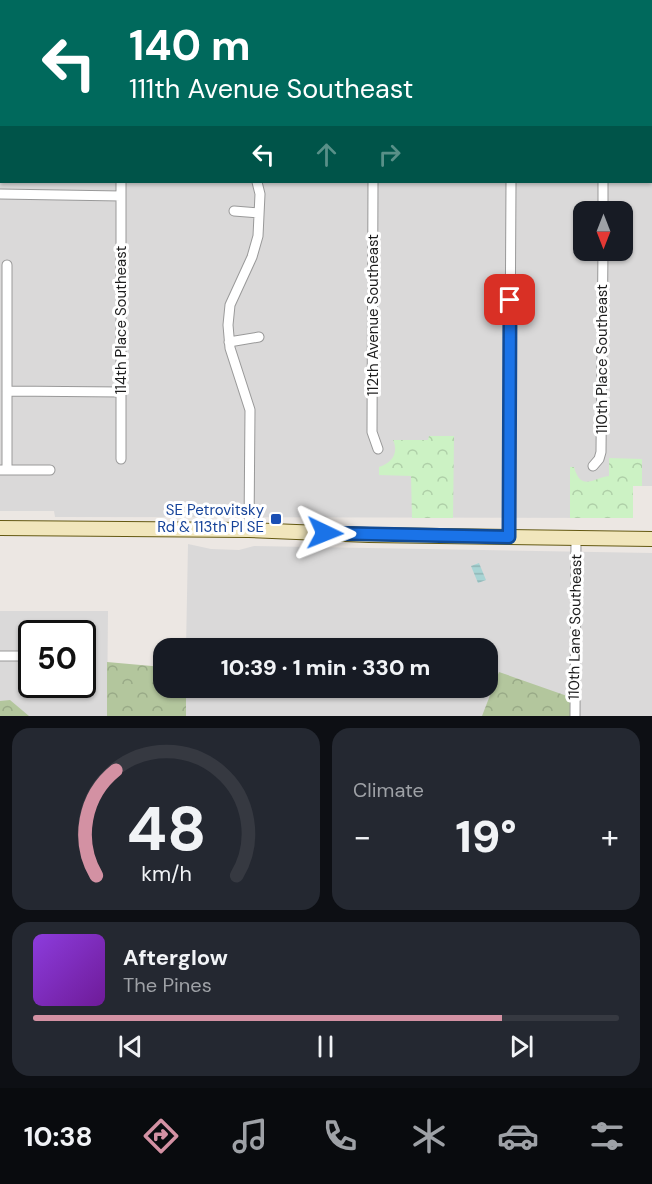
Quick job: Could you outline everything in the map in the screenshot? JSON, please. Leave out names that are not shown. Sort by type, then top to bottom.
[{"type":"main road","points":[[0,528],[249,530],[369,535],[652,539]]},
{"type":"street","name":"114th Place Southeast","points":[[121,183],[122,459]]},
{"type":"street","points":[[249,530],[250,410],[236,370],[229,342],[228,325],[230,305],[252,257],[258,236],[260,194],[257,183]]},
{"type":"street","name":"112th Avenue Southeast","points":[[373,183],[372,432],[378,448]]},
{"type":"street","points":[[509,537],[511,183]]},
{"type":"street","points":[[603,183],[603,201]]},
{"type":"street","points":[[0,194],[121,196]]},
{"type":"street","points":[[234,211],[259,213]]},
{"type":"street","name":"110th Place Southeast","points":[[593,466],[601,452],[603,261]]},
{"type":"street","points":[[7,265],[4,339],[7,392],[4,470],[50,470]]},
{"type":"street","points":[[229,342],[259,337]]},
{"type":"street","points":[[7,392],[122,392]]},
{"type":"street","name":"110th Lane Southeast","points":[[574,716],[576,538]]},
{"type":"street","points":[[0,656],[18,656]]},
{"type":"shaded area","points":[[0,183],[652,183],[652,486],[633,486],[633,518],[55,517],[54,511],[0,511]]},
{"type":"shaded area","points":[[188,544],[211,549],[239,550],[254,546],[652,553],[652,716],[186,716],[186,698],[498,698],[498,638],[186,638]]},
{"type":"shaded area","points":[[0,611],[108,611],[107,716],[0,716]]},
{"type":"green space","points":[[429,436],[454,436],[453,518],[412,518],[411,476],[379,475],[379,467],[388,463],[395,453],[393,440],[428,440]]},
{"type":"green space","points":[[609,458],[642,459],[642,486],[633,486],[633,518],[570,518],[570,467],[574,467],[580,479],[593,481],[609,476]]},
{"type":"green space","points":[[107,662],[153,666],[153,698],[186,698],[186,716],[107,716]]},
{"type":"green space","points":[[499,672],[570,697],[570,716],[482,716],[489,698],[498,698]]},
{"type":"green space","points":[[10,700],[29,716],[0,716],[0,701]]},
{"type":"water","points":[[479,563],[486,580],[478,583],[471,566]]},
{"type":"place","name":"SE Petrovitsky Rd & 113th Pl SE","points":[[276,519]]},
{"type":"route","points":[[325,533],[509,537],[510,300]]}]
